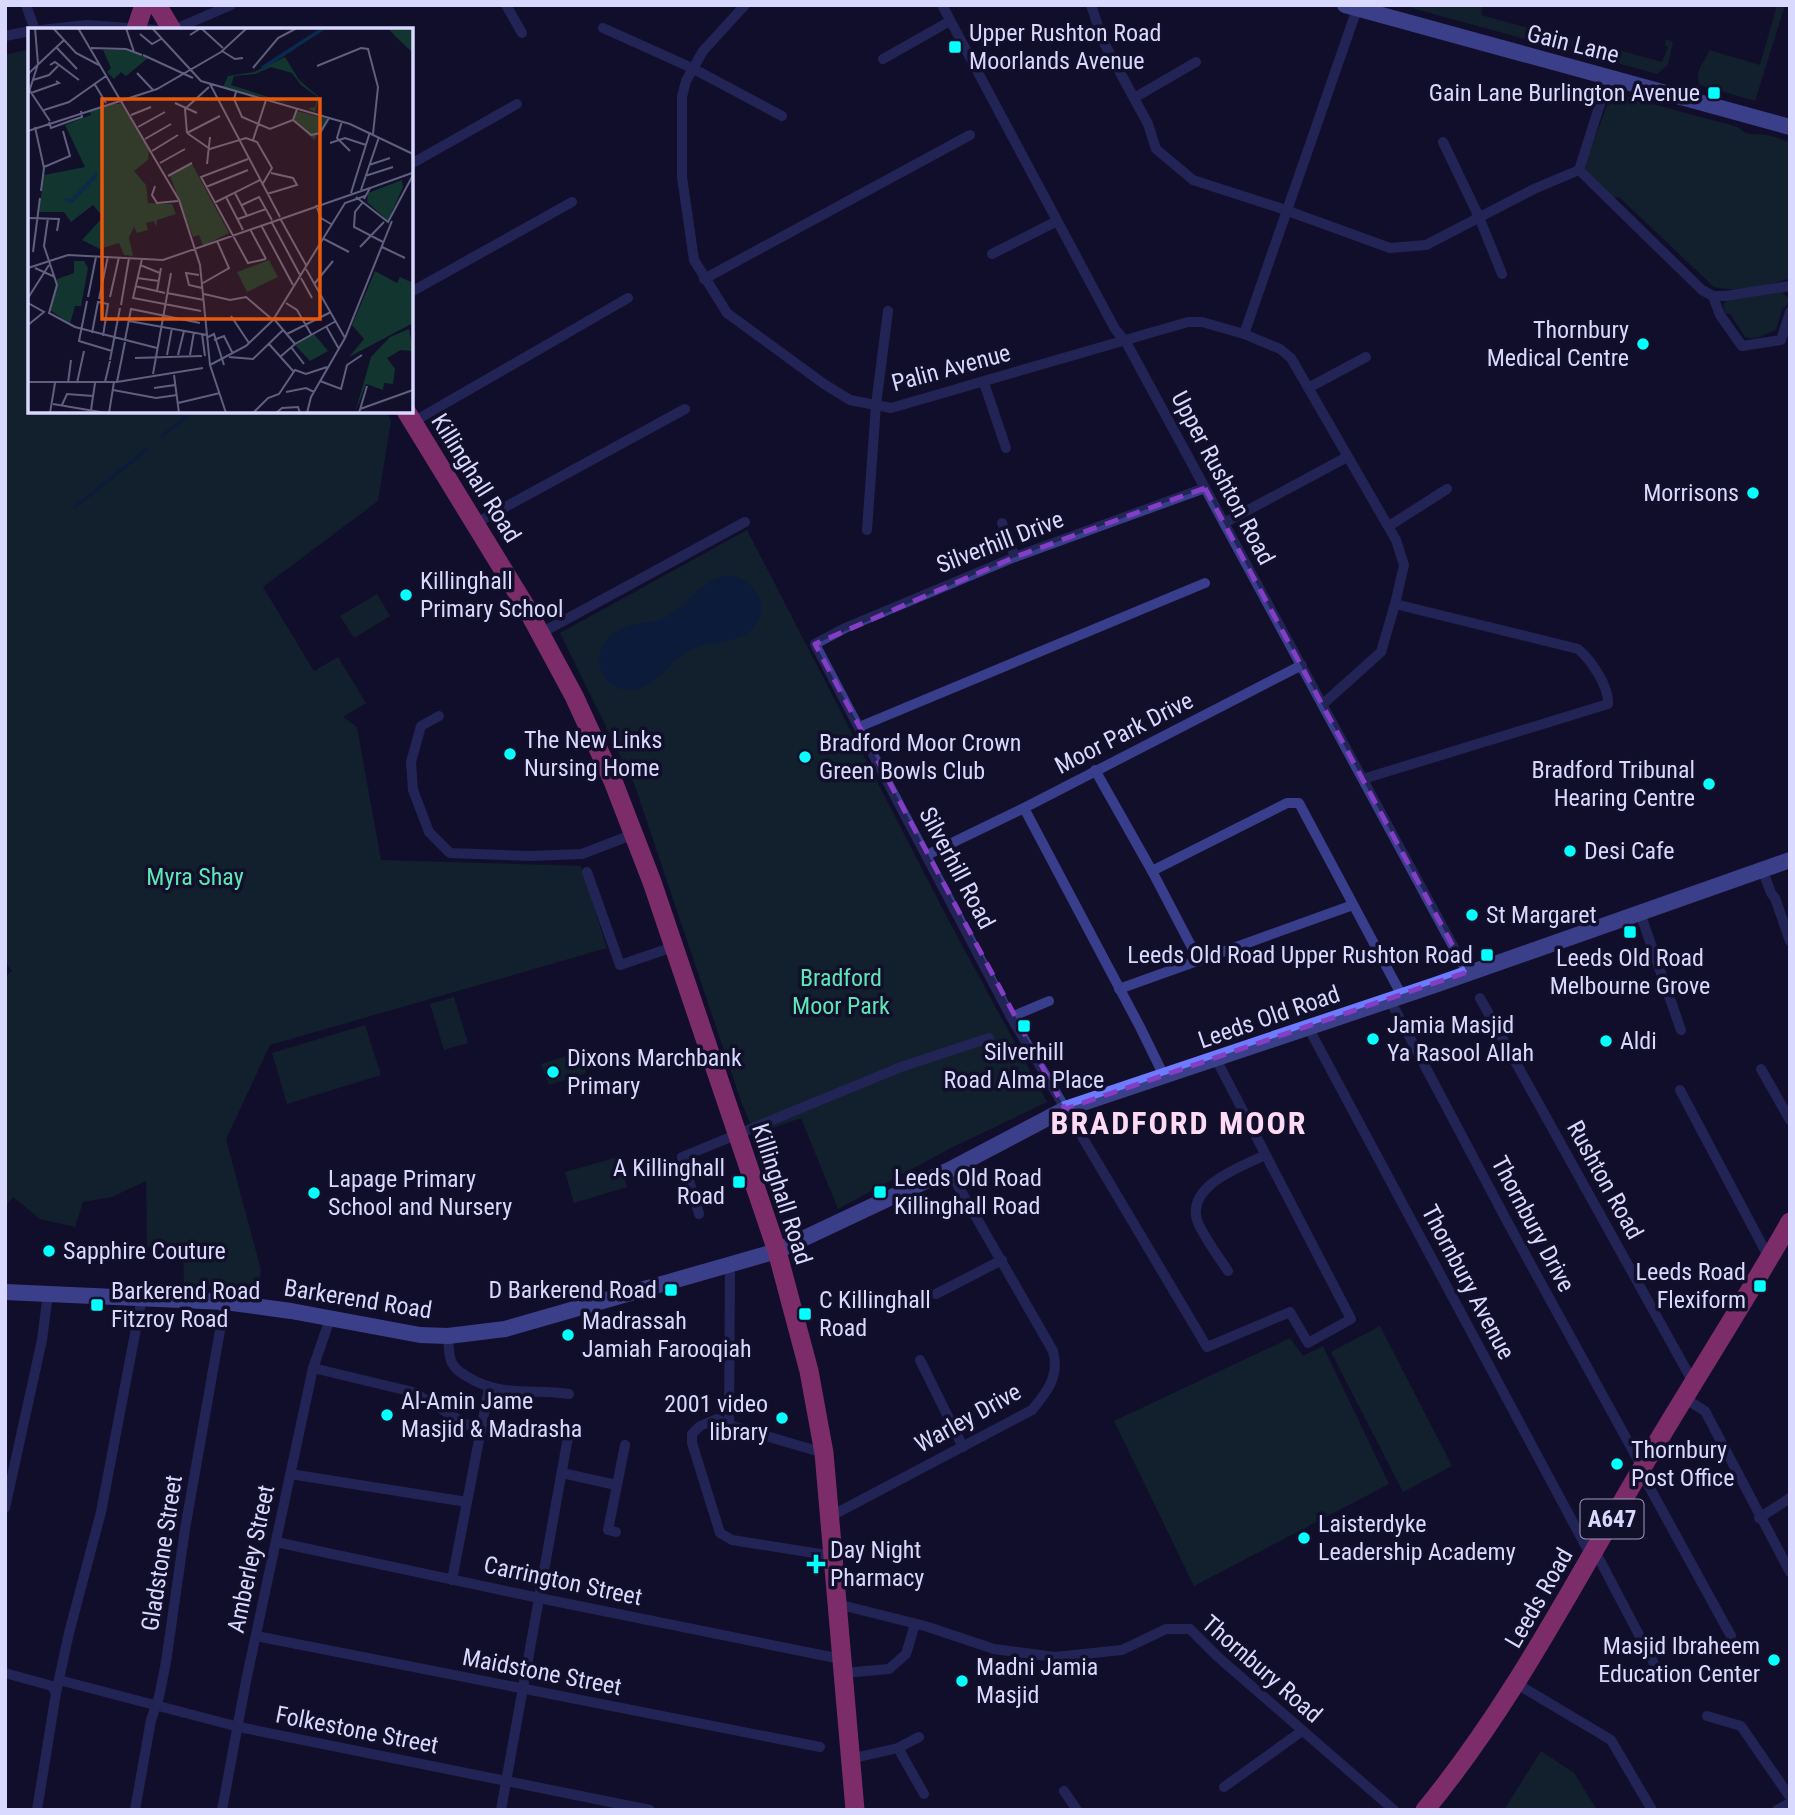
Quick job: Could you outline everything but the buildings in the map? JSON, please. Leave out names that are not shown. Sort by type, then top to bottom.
[{"type":"highway","points":[[136,28],[144,5]]},
{"type":"highway","points":[[158,5],[172,28]]},
{"type":"highway","name":"Killinghall Road","points":[[410,417],[541,633],[574,696],[613,781],[634,834],[777,1251],[810,1371],[824,1453],[855,1810]]},
{"type":"highway","name":"Leeds Road","points":[[1425,1810],[1517,1684],[1688,1390],[1790,1222]]},
{"type":"main road","name":"Gain Lane","points":[[1351,7],[1790,127]]},
{"type":"main road","name":"Leeds Old Road","points":[[777,1251],[949,1170],[1065,1109],[1396,998],[1790,860]]},
{"type":"main road","name":"Barkerend Road","points":[[5,1292],[225,1302],[291,1311],[409,1334],[448,1336],[505,1329],[777,1251]]},
{"type":"street","points":[[26,5],[34,28]]},
{"type":"street","points":[[178,28],[231,5]]},
{"type":"street","points":[[506,5],[522,33]]},
{"type":"street","name":"Palin Avenue","points":[[746,5],[710,42],[692,68],[686,81],[681,107],[682,177],[695,260],[704,279],[727,313],[850,400],[891,408],[1188,322],[1202,322],[1244,334],[1280,349],[1291,358],[1310,387],[1388,526],[1404,565],[1381,652],[1323,704]]},
{"type":"street","name":"Upper Rushton Road","points":[[942,5],[1467,972]]},
{"type":"street","points":[[1091,5],[1103,41],[1148,124],[1156,149],[1193,180],[1390,248],[1426,245],[1534,188],[1579,170]]},
{"type":"street","points":[[1244,334],[1287,211],[1351,7]]},
{"type":"street","points":[[883,59],[950,21]]},
{"type":"street","points":[[59,28],[87,25],[124,28]]},
{"type":"street","points":[[603,28],[692,68],[782,116]]},
{"type":"street","points":[[5,36],[28,31]]},
{"type":"street","points":[[1134,98],[1196,62]]},
{"type":"street","points":[[1579,170],[1609,76]]},
{"type":"street","points":[[413,163],[517,104]]},
{"type":"street","points":[[704,279],[970,135]]},
{"type":"street","points":[[1443,142],[1479,217],[1502,274]]},
{"type":"street","points":[[1579,170],[1702,290],[1713,296],[1790,286]]},
{"type":"street","points":[[413,291],[572,202]]},
{"type":"street","points":[[992,254],[1057,221]]},
{"type":"street","points":[[1713,296],[1720,316],[1742,346],[1781,340],[1790,312]]},
{"type":"street","points":[[410,417],[628,298]]},
{"type":"street","points":[[867,530],[876,405],[888,311]]},
{"type":"street","points":[[1310,387],[1366,357]]},
{"type":"street","points":[[984,383],[1006,448]]},
{"type":"street","points":[[476,523],[685,409]]},
{"type":"street","points":[[1224,523],[1347,457]]},
{"type":"street","name":"Silverhill Drive","points":[[815,644],[845,628],[1015,557],[1205,488]]},
{"type":"street","points":[[1388,526],[1447,489]]},
{"type":"street","points":[[541,633],[744,523]]},
{"type":"street","points":[[1002,523],[1015,557]]},
{"type":"street","points":[[859,727],[1205,583]]},
{"type":"street","points":[[1363,779],[1608,704],[1608,695],[1588,657],[1578,649],[1395,604]]},
{"type":"street","name":"Silverhill Road","points":[[815,644],[1011,1017],[1207,1347],[1290,1312],[1308,1343],[1351,1319],[1265,1155]]},
{"type":"street","name":"Moor Park Drive","points":[[927,855],[1302,665]]},
{"type":"street","points":[[439,716],[421,726],[411,762],[413,790],[429,832],[450,852],[530,856],[582,854],[634,834]]},
{"type":"street","points":[[1095,771],[1152,870],[1199,961]]},
{"type":"street","name":"Thornbury Drive","points":[[1152,870],[1287,803],[1299,803],[1353,905],[1508,1223],[1731,1636]]},
{"type":"street","points":[[1024,808],[1164,1076]]},
{"type":"street","points":[[1762,869],[1771,893],[1776,898],[1790,941]]},
{"type":"street","points":[[587,872],[620,965],[673,947]]},
{"type":"street","points":[[1119,989],[1353,905]]},
{"type":"street","points":[[1640,913],[1681,1030]]},
{"type":"street","name":"Rushton Road","points":[[1480,998],[1688,1390]]},
{"type":"street","points":[[1011,1017],[1049,1001]]},
{"type":"street","name":"Thornbury Avenue","points":[[1308,1027],[1659,1673]]},
{"type":"street","points":[[699,1214],[682,1157],[901,1067],[989,1038]]},
{"type":"street","points":[[1216,1059],[1265,1155],[1206,1186],[1200,1196],[1197,1220],[1228,1271]]},
{"type":"street","points":[[1761,1069],[1790,1120]]},
{"type":"street","points":[[1680,1090],[1769,1258]]},
{"type":"street","name":"Warley Drive","points":[[831,1516],[1032,1410],[1049,1390],[1054,1376],[1056,1362],[1053,1351],[949,1170]]},
{"type":"street","points":[[936,1294],[1002,1260]]},
{"type":"street","points":[[729,1425],[730,1265]]},
{"type":"street","points":[[5,1508],[42,1339],[48,1294]]},
{"type":"street","points":[[37,1810],[56,1687],[101,1512],[142,1297]]},
{"type":"street","name":"Gladstone Street","points":[[135,1810],[151,1720],[158,1702],[225,1302]]},
{"type":"street","name":"Amberley Street","points":[[222,1810],[313,1368],[330,1319]]},
{"type":"street","points":[[448,1336],[450,1360],[456,1370],[489,1388],[524,1393],[569,1394]]},
{"type":"street","points":[[920,1360],[963,1447]]},
{"type":"street","points":[[313,1368],[413,1392],[481,1431]]},
{"type":"street","points":[[452,1580],[489,1388]]},
{"type":"street","points":[[1688,1390],[1706,1411],[1759,1518],[1790,1572]]},
{"type":"street","points":[[824,1453],[717,1419],[700,1426],[692,1434],[692,1443],[720,1533],[732,1540],[833,1556]]},
{"type":"street","points":[[501,1810],[568,1437]]},
{"type":"street","points":[[616,1532],[608,1530],[625,1445]]},
{"type":"street","points":[[562,1473],[616,1485]]},
{"type":"street","points":[[290,1474],[467,1502]]},
{"type":"street","points":[[1759,1518],[1790,1498]]},
{"type":"street","name":"Carrington Street","points":[[276,1542],[842,1666],[889,1669],[906,1654],[915,1624]]},
{"type":"street","name":"Thornbury Road","points":[[837,1605],[915,1624],[994,1649],[1055,1657],[1122,1650],[1166,1629],[1190,1629],[1218,1657],[1395,1810]]},
{"type":"street","name":"Maidstone Street","points":[[256,1636],[820,1747]]},
{"type":"street","name":"Folkestone Street","points":[[5,1673],[56,1687],[158,1702],[239,1727],[650,1810]]},
{"type":"street","points":[[1517,1684],[1611,1740],[1652,1810]]},
{"type":"street","points":[[1707,1716],[1741,1726],[1790,1797]]},
{"type":"street","points":[[1224,1787],[1302,1731]]},
{"type":"street","points":[[850,1759],[898,1748],[919,1737]]},
{"type":"street","points":[[898,1748],[924,1794]]},
{"type":"street","points":[[1064,1791],[1077,1810]]},
{"type":"street","points":[[1777,1810],[1790,1803]]},
{"type":"highlighted area","points":[[1205,488],[1467,972],[1065,1109],[815,644],[1015,557]]},
{"type":"green space","points":[[1401,5],[1483,5],[1481,15],[1581,42],[1580,46],[1573,46],[1521,38]]},
{"type":"green space","points":[[1777,5],[1785,5],[1755,101],[1700,85],[1699,71],[1709,50],[1760,65]]},
{"type":"green space","points":[[1666,39],[1673,42],[1668,65],[1657,74],[1610,61],[1588,48],[1590,42],[1662,62],[1668,47],[1665,45]]},
{"type":"green space","name":"Myra Shay","points":[[28,49],[28,413],[387,413],[391,421],[378,501],[263,587],[314,671],[338,657],[366,703],[343,717],[357,727],[381,860],[581,866],[607,948],[270,1045],[226,1139],[261,1270],[258,1291],[184,1283],[183,1248],[147,1247],[146,1181],[112,1197],[83,1202],[75,1227],[40,1219],[13,1197],[5,1206],[5,977],[12,971],[5,961],[5,55]]},
{"type":"green space","points":[[1612,93],[1738,127],[1748,133],[1790,142],[1788,279],[1751,288],[1714,287],[1619,197],[1614,198],[1588,174],[1584,166]]},
{"type":"green space","points":[[1782,292],[1789,299],[1782,309],[1776,330],[1761,337],[1745,337],[1730,314],[1725,313],[1723,304],[1728,300]]},
{"type":"green space","name":"Bradford Moor Park","points":[[747,530],[949,921],[1047,1102],[949,1149],[838,1209],[801,1118],[755,1134],[742,1104],[635,786],[560,633]]},
{"type":"green space","points":[[377,594],[390,616],[354,638],[340,616]]},
{"type":"green space","points":[[454,997],[468,1043],[444,1050],[430,1004]]},
{"type":"green space","points":[[365,1025],[381,1075],[287,1104],[272,1053]]},
{"type":"green space","points":[[579,1052],[586,1073],[549,1085],[541,1064]]},
{"type":"green space","points":[[618,1157],[627,1187],[574,1203],[565,1172]]},
{"type":"green space","points":[[1380,1326],[1452,1466],[1403,1492],[1331,1352]]},
{"type":"green space","points":[[1290,1338],[1303,1356],[1323,1346],[1389,1484],[1194,1586],[1114,1421]]},
{"type":"green space","points":[[1541,1751],[1574,1773],[1597,1810],[1504,1810]]},
{"type":"water","points":[[728,575],[746,582],[758,595],[761,612],[752,629],[729,641],[687,652],[644,687],[621,689],[610,683],[602,674],[599,662],[601,649],[609,637],[625,627],[671,614],[706,584]]},
{"type":"waterway","points":[[162,436],[191,413]]},
{"type":"waterway","points":[[75,507],[147,449]]},
{"type":"place","name":"Upper Rushton Road Moorlands Avenue","points":[[955,47]]},
{"type":"place","name":"Gain Lane Burlington Avenue","points":[[1714,93]]},
{"type":"place","name":"Thornbury Medical Centre","points":[[1643,344]]},
{"type":"place","name":"Morrisons","points":[[1753,493]]},
{"type":"place","name":"Killinghall Primary School","points":[[406,595]]},
{"type":"place","name":"The New Links Nursing Home","points":[[510,754]]},
{"type":"place","name":"Bradford Moor Crown Green Bowls Club","points":[[805,757]]},
{"type":"place","name":"Bradford Tribunal Hearing Centre","points":[[1709,784]]},
{"type":"place","name":"Desi Cafe","points":[[1570,851]]},
{"type":"place","name":"St Margaret","points":[[1472,915]]},
{"type":"place","name":"Leeds Old Road Melbourne Grove","points":[[1630,932]]},
{"type":"place","name":"Leeds Old Road Upper Rushton Road","points":[[1487,955]]},
{"type":"place","name":"Silverhill Road Alma Place","points":[[1024,1026]]},
{"type":"place","name":"Jamia Masjid Ya Rasool Allah","points":[[1373,1039]]},
{"type":"place","name":"Aldi","points":[[1606,1041]]},
{"type":"place","name":"Dixons Marchbank Primary","points":[[553,1072]]},
{"type":"place","name":"A Killinghall Road","points":[[739,1182]]},
{"type":"place","name":"Leeds Old Road Killinghall Road","points":[[880,1192]]},
{"type":"place","name":"Lapage Primary School and Nursery","points":[[314,1193]]},
{"type":"place","name":"Sapphire Couture","points":[[49,1251]]},
{"type":"place","name":"Leeds Road Flexiform","points":[[1760,1286]]},
{"type":"place","name":"D Barkerend Road","points":[[671,1290]]},
{"type":"place","name":"Barkerend Road Fitzroy Road","points":[[97,1305]]},
{"type":"place","name":"C Killinghall Road","points":[[805,1314]]},
{"type":"place","name":"Madrassah Jamiah Farooqiah","points":[[568,1335]]},
{"type":"place","name":"Al-Amin Jame Masjid & Madrasha","points":[[387,1415]]},
{"type":"place","name":"2001 video library","points":[[782,1418]]},
{"type":"place","name":"Thornbury Post Office","points":[[1617,1464]]},
{"type":"place","name":"Laisterdyke Leadership Academy","points":[[1304,1538]]},
{"type":"place","name":"Day Night Pharmacy","points":[[816,1564]]},
{"type":"place","name":"Masjid Ibraheem Education Center","points":[[1774,1660]]},
{"type":"place","name":"Madni Jamia Masjid","points":[[962,1681]]},
{"type":"district","name":"BRADFORD MOOR","points":[[1179,1123]]}]
